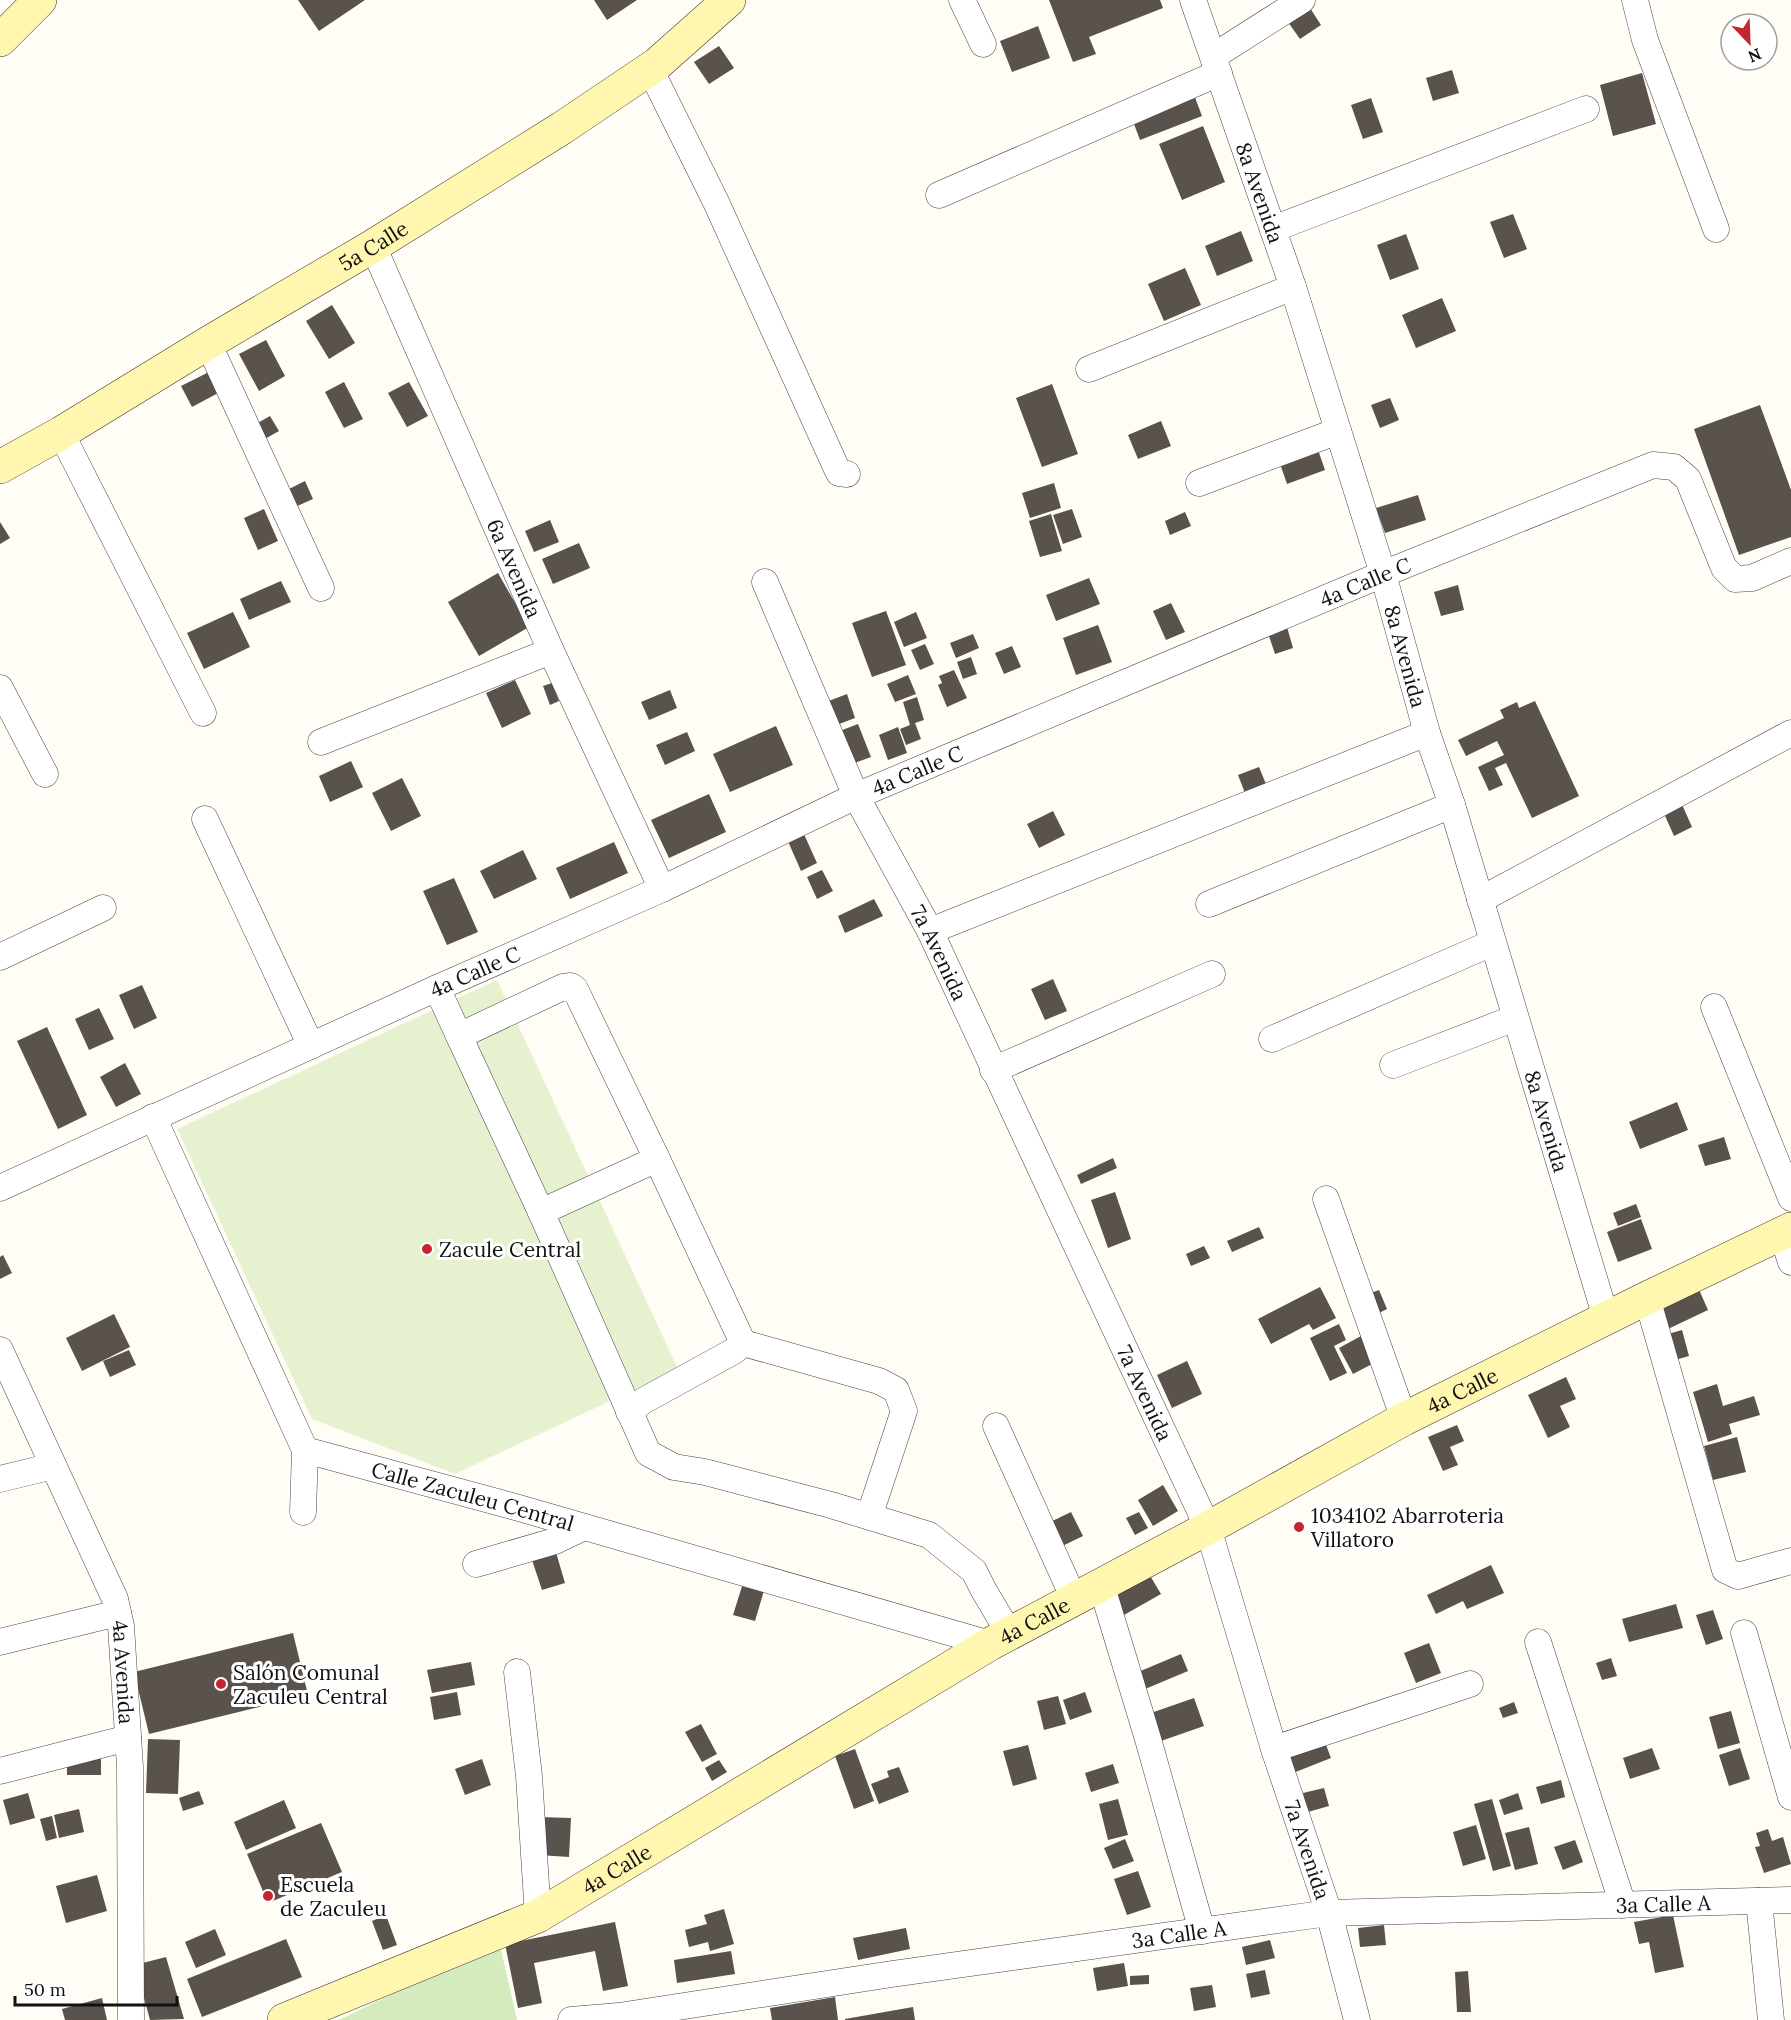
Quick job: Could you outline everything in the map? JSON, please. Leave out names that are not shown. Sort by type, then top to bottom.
[{"type":"street","points":[[0,40],[40,0]]},
{"type":"street","name":"5a Calle","points":[[0,467],[61,433],[373,246],[562,128],[650,69],[729,0]]},
{"type":"street","points":[[962,0],[983,44]]},
{"type":"street","name":"8a Avenida","points":[[1193,0],[1293,287],[1383,574],[1427,734],[1452,806],[1606,1318]]},
{"type":"street","points":[[939,195],[1216,65],[1302,0]]},
{"type":"street","points":[[1635,0],[1645,40],[1716,229]]},
{"type":"street","points":[[650,69],[716,202],[836,467],[839,472],[848,474]]},
{"type":"street","points":[[1273,229],[1586,110]]},
{"type":"street","name":"6a Avenida","points":[[373,246],[551,651],[662,890]]},
{"type":"street","points":[[1089,369],[1293,287]]},
{"type":"street","points":[[208,343],[321,588]]},
{"type":"street","points":[[1199,483],[1338,431]]},
{"type":"street","points":[[61,433],[203,712]]},
{"type":"street","name":"4a Calle C","points":[[0,1188],[437,988],[662,890],[856,796],[1383,574],[1653,465],[1674,466],[1688,479],[1724,568],[1735,579],[1752,578],[1791,561]]},
{"type":"street","name":"7a Avenida","points":[[765,582],[856,796],[930,931],[1208,1528],[1274,1749],[1329,1913],[1357,2020]]},
{"type":"street","points":[[321,741],[551,651]]},
{"type":"street","points":[[0,688],[45,774]]},
{"type":"street","points":[[1480,900],[1791,733]]},
{"type":"street","points":[[930,931],[1427,734]]},
{"type":"street","points":[[1209,904],[1452,806]]},
{"type":"street","points":[[205,819],[312,1046]]},
{"type":"street","points":[[0,957],[103,908]]},
{"type":"street","points":[[1272,1039],[1492,943]]},
{"type":"street","points":[[993,1070],[1212,974]]},
{"type":"street","points":[[459,1036],[564,987],[571,986],[575,989],[742,1343],[879,1381],[896,1390],[904,1411],[869,1517]]},
{"type":"street","points":[[437,988],[541,1212],[648,1454],[674,1467],[705,1472],[820,1502],[929,1535],[974,1571],[1000,1638]]},
{"type":"street","points":[[1714,1007],[1791,1198]]},
{"type":"street","points":[[1393,1065],[1515,1018]]},
{"type":"street","points":[[153,1118],[305,1450],[303,1512]]},
{"type":"street","points":[[541,1212],[657,1159]]},
{"type":"street","points":[[1326,1199],[1404,1419]]},
{"type":"street","name":"4a Calle","points":[[284,2020],[538,1916],[1000,1638],[1208,1528],[1404,1419],[1647,1298],[1788,1242]]},
{"type":"street","points":[[1647,1298],[1725,1570],[1738,1576],[1791,1561]]},
{"type":"street","points":[[629,1412],[643,1401],[734,1351],[742,1343]]},
{"type":"street","name":"4a Avenida","points":[[0,1350],[115,1599],[121,1626],[130,1767],[131,2020]]},
{"type":"street","points":[[996,1426],[1088,1592],[1148,1739],[1202,1931]]},
{"type":"street","name":"Calle Zaculeu Central","points":[[305,1450],[1000,1638]]},
{"type":"street","points":[[0,1479],[53,1466]]},
{"type":"street","points":[[476,1564],[555,1541],[584,1527]]},
{"type":"street","points":[[0,1642],[118,1612]]},
{"type":"street","points":[[1744,1633],[1791,1797]]},
{"type":"street","points":[[1538,1642],[1623,1905]]},
{"type":"street","points":[[517,1672],[529,1776],[538,1916]]},
{"type":"street","points":[[1274,1749],[1470,1684]]},
{"type":"street","points":[[0,1771],[128,1738]]},
{"type":"street","name":"3a Calle A","points":[[571,2020],[619,2018],[892,1974],[1329,1913],[1791,1900]]},
{"type":"street","points":[[1760,1901],[1771,2020]]},
{"type":"green space","name":"Zacule Central","points":[[497,980],[678,1369],[455,1474],[312,1419],[177,1129]]},
{"type":"green space","points":[[499,1941],[517,2020],[339,2020]]},
{"type":"building","points":[[298,0],[365,0],[319,31]]},
{"type":"building","points":[[594,0],[637,0],[607,20]]},
{"type":"building","points":[[1049,0],[1160,0],[1163,8],[1089,37],[1096,54],[1073,62]]},
{"type":"building","points":[[1310,8],[1321,25],[1300,39],[1288,22]]},
{"type":"building","points":[[1038,26],[1050,58],[1012,72],[1000,41]]},
{"type":"building","points":[[719,46],[734,68],[709,84],[694,62]]},
{"type":"building","points":[[1452,70],[1459,93],[1433,101],[1426,78]]},
{"type":"building","points":[[1642,73],[1656,124],[1613,136],[1600,85]]},
{"type":"building","points":[[1193,92],[1202,116],[1140,140],[1131,116]]},
{"type":"building","points":[[1371,98],[1383,132],[1363,139],[1351,105]]},
{"type":"building","points":[[1203,126],[1225,182],[1182,200],[1159,144]]},
{"type":"building","points":[[1513,214],[1527,249],[1504,258],[1490,222]]},
{"type":"building","points":[[1241,231],[1253,261],[1217,276],[1205,246]]},
{"type":"building","points":[[1406,234],[1419,269],[1390,280],[1377,245]]},
{"type":"building","points":[[1185,268],[1201,305],[1164,321],[1148,284]]},
{"type":"building","points":[[1442,298],[1456,331],[1416,348],[1402,315]]},
{"type":"building","points":[[332,305],[355,343],[329,359],[306,321]]},
{"type":"building","points":[[266,340],[285,376],[259,391],[239,354]]},
{"type":"building","points":[[211,371],[222,391],[192,407],[181,386]]},
{"type":"building","points":[[344,382],[363,419],[344,428],[325,392]]},
{"type":"building","points":[[409,382],[428,416],[407,427],[388,393]]},
{"type":"building","points":[[1052,384],[1078,454],[1042,467],[1016,398]]},
{"type":"building","points":[[1390,398],[1399,420],[1380,428],[1371,405]]},
{"type":"building","points":[[1760,405],[1791,490],[1791,537],[1739,555],[1694,429]]},
{"type":"building","points":[[270,416],[279,431],[263,440],[254,425]]},
{"type":"building","points":[[1161,421],[1171,446],[1138,459],[1128,435]]},
{"type":"building","points":[[1316,444],[1325,470],[1287,484],[1278,458]]},
{"type":"building","points":[[305,481],[313,499],[295,507],[287,490]]},
{"type":"building","points":[[1054,483],[1061,508],[1030,518],[1022,493]]},
{"type":"building","points":[[1418,495],[1426,520],[1385,533],[1376,508]]},
{"type":"building","points":[[264,509],[278,541],[258,550],[244,518]]},
{"type":"building","points":[[1072,509],[1082,537],[1063,544],[1053,515]]},
{"type":"building","points":[[1185,512],[1191,526],[1170,535],[1165,521]]},
{"type":"building","points":[[1051,514],[1062,551],[1040,557],[1029,521]]},
{"type":"building","points":[[550,520],[559,542],[534,552],[525,531]]},
{"type":"building","points":[[0,522],[10,538],[0,544]]},
{"type":"building","points":[[579,543],[590,568],[553,584],[542,559]]},
{"type":"building","points":[[498,573],[529,627],[479,656],[448,602]]},
{"type":"building","points":[[1089,578],[1100,604],[1056,621],[1046,595]]},
{"type":"building","points":[[281,581],[291,602],[249,620],[240,599]]},
{"type":"building","points":[[1458,585],[1464,610],[1441,616],[1434,592]]},
{"type":"building","points":[[1171,603],[1185,632],[1166,640],[1153,611]]},
{"type":"building","points":[[886,611],[906,665],[872,677],[852,623]]},
{"type":"building","points":[[233,612],[250,647],[204,669],[187,633]]},
{"type":"building","points":[[916,612],[927,638],[904,647],[894,622]]},
{"type":"building","points":[[1098,625],[1112,662],[1076,675],[1063,638]]},
{"type":"building","points":[[1287,627],[1293,648],[1275,654],[1268,633]]},
{"type":"building","points":[[973,634],[979,648],[956,658],[950,643]]},
{"type":"building","points":[[925,644],[934,664],[920,670],[911,650]]},
{"type":"building","points":[[1012,646],[1021,667],[1004,674],[995,653]]},
{"type":"building","points":[[971,657],[977,674],[963,679],[957,662]]},
{"type":"building","points":[[954,670],[967,698],[947,707],[938,685],[942,683],[939,676]]},
{"type":"building","points":[[908,675],[916,694],[895,702],[887,684]]},
{"type":"building","points":[[515,680],[531,714],[502,728],[486,693]]},
{"type":"building","points":[[552,683],[559,701],[550,705],[543,686]]},
{"type":"building","points":[[670,690],[677,708],[649,720],[641,702]]},
{"type":"building","points":[[847,694],[855,718],[834,726],[826,702]]},
{"type":"building","points":[[917,697],[924,720],[915,723],[921,739],[906,745],[900,729],[910,725],[903,702]]},
{"type":"building","points":[[1535,701],[1579,796],[1532,818],[1506,763],[1495,768],[1503,785],[1489,791],[1478,767],[1504,755],[1497,741],[1466,756],[1458,740],[1504,718],[1500,710],[1517,702],[1519,708]]},
{"type":"building","points":[[858,724],[871,757],[849,765],[837,732]]},
{"type":"building","points":[[776,726],[793,765],[730,792],[713,754]]},
{"type":"building","points":[[898,727],[907,753],[888,760],[879,735]]},
{"type":"building","points":[[687,732],[695,751],[665,765],[656,745]]},
{"type":"building","points":[[351,761],[363,787],[330,802],[319,776]]},
{"type":"building","points":[[1259,767],[1266,784],[1245,793],[1238,775]]},
{"type":"building","points":[[402,778],[421,816],[391,831],[372,793]]},
{"type":"building","points":[[709,794],[726,832],[669,858],[651,820]]},
{"type":"building","points":[[1680,800],[1692,827],[1674,836],[1662,809]]},
{"type":"building","points":[[1053,811],[1065,835],[1039,848],[1027,824]]},
{"type":"building","points":[[803,832],[817,863],[801,871],[787,839]]},
{"type":"building","points":[[614,842],[628,873],[570,899],[556,868]]},
{"type":"building","points":[[523,850],[537,879],[494,899],[480,871]]},
{"type":"building","points":[[822,870],[833,891],[817,899],[807,877]]},
{"type":"building","points":[[454,878],[478,932],[447,945],[423,891]]},
{"type":"building","points":[[874,899],[883,916],[845,933],[838,916]]},
{"type":"building","points":[[1053,979],[1067,1011],[1045,1020],[1031,989]]},
{"type":"building","points":[[142,985],[157,1018],[134,1029],[119,995]]},
{"type":"building","points":[[99,1008],[114,1039],[89,1050],[75,1019]]},
{"type":"building","points":[[47,1027],[87,1115],[58,1129],[17,1041]]},
{"type":"building","points":[[125,1063],[141,1094],[116,1107],[100,1077]]},
{"type":"building","points":[[1677,1102],[1688,1130],[1640,1149],[1629,1122]]},
{"type":"building","points":[[1724,1137],[1731,1159],[1705,1166],[1698,1145]]},
{"type":"building","points":[[1113,1158],[1117,1168],[1081,1184],[1077,1175]]},
{"type":"building","points":[[1115,1192],[1131,1239],[1108,1248],[1091,1200]]},
{"type":"building","points":[[1636,1204],[1641,1217],[1618,1226],[1613,1213]]},
{"type":"building","points":[[1641,1219],[1652,1249],[1618,1262],[1607,1232]]},
{"type":"building","points":[[1259,1227],[1264,1238],[1232,1252],[1227,1241]]},
{"type":"building","points":[[1204,1246],[1210,1258],[1191,1266],[1186,1254]]},
{"type":"building","points":[[3,1255],[12,1273],[0,1279],[0,1257]]},
{"type":"building","points":[[1697,1285],[1708,1310],[1668,1329],[1656,1304]]},
{"type":"building","points":[[1320,1287],[1336,1318],[1313,1330],[1309,1324],[1271,1344],[1258,1319]]},
{"type":"building","points":[[1379,1290],[1387,1309],[1375,1315],[1366,1295]]},
{"type":"building","points":[[114,1314],[130,1347],[82,1371],[66,1338]]},
{"type":"building","points":[[1339,1324],[1346,1340],[1334,1346],[1347,1373],[1330,1381],[1310,1338]]},
{"type":"building","points":[[1682,1330],[1689,1356],[1675,1360],[1668,1334]]},
{"type":"building","points":[[1361,1336],[1374,1363],[1353,1374],[1339,1348]]},
{"type":"building","points":[[129,1350],[136,1365],[110,1377],[103,1361]]},
{"type":"building","points":[[1187,1361],[1202,1394],[1172,1408],[1157,1375]]},
{"type":"building","points":[[1566,1377],[1576,1399],[1560,1406],[1570,1427],[1548,1438],[1528,1395]]},
{"type":"building","points":[[1717,1384],[1723,1406],[1754,1396],[1760,1415],[1729,1424],[1732,1434],[1708,1442],[1693,1392]]},
{"type":"building","points":[[1457,1425],[1464,1441],[1450,1447],[1458,1465],[1443,1471],[1428,1437]]},
{"type":"building","points":[[1737,1437],[1746,1472],[1713,1480],[1704,1446]]},
{"type":"building","points":[[1163,1485],[1178,1511],[1153,1526],[1138,1500]]},
{"type":"building","points":[[1071,1512],[1083,1536],[1054,1550],[1042,1526]]},
{"type":"building","points":[[1139,1512],[1148,1528],[1135,1535],[1126,1518]]},
{"type":"building","points":[[555,1549],[565,1583],[542,1590],[531,1557]]},
{"type":"building","points":[[1491,1565],[1504,1593],[1467,1609],[1463,1601],[1436,1614],[1427,1595]]},
{"type":"building","points":[[1149,1574],[1161,1594],[1124,1615],[1112,1595]]},
{"type":"building","points":[[744,1580],[765,1587],[755,1621],[733,1615]]},
{"type":"building","points":[[1676,1604],[1683,1628],[1629,1642],[1622,1619]]},
{"type":"building","points":[[1713,1610],[1723,1639],[1706,1645],[1696,1615]]},
{"type":"building","name":"Salón Comunal Zaculeu Central","points":[[293,1633],[308,1695],[149,1734],[134,1672]]},
{"type":"building","points":[[1429,1643],[1441,1673],[1416,1683],[1404,1653]]},
{"type":"building","points":[[1181,1654],[1188,1671],[1138,1692],[1131,1675]]},
{"type":"building","points":[[1611,1658],[1617,1676],[1602,1680],[1596,1663]]},
{"type":"building","points":[[471,1662],[475,1685],[432,1693],[427,1670]]},
{"type":"building","points":[[457,1692],[461,1715],[434,1720],[430,1697]]},
{"type":"building","points":[[1085,1692],[1092,1712],[1070,1720],[1063,1700]]},
{"type":"building","points":[[1058,1696],[1066,1724],[1044,1730],[1037,1701]]},
{"type":"building","points":[[1194,1698],[1204,1726],[1161,1741],[1151,1713]]},
{"type":"building","points":[[1514,1702],[1518,1713],[1503,1718],[1499,1708]]},
{"type":"building","points":[[1731,1711],[1740,1743],[1718,1749],[1709,1717]]},
{"type":"building","points":[[701,1724],[717,1754],[702,1762],[685,1732]]},
{"type":"building","points":[[1323,1737],[1331,1758],[1293,1773],[1285,1752]]},
{"type":"building","points":[[148,1739],[180,1740],[178,1794],[146,1793]]},
{"type":"building","points":[[1028,1745],[1037,1779],[1013,1786],[1003,1751]]},
{"type":"building","points":[[1652,1748],[1660,1769],[1630,1779],[1623,1758]]},
{"type":"building","points":[[1740,1748],[1750,1779],[1729,1786],[1719,1755]]},
{"type":"building","points":[[855,1749],[874,1801],[854,1809],[835,1756]]},
{"type":"building","points":[[67,1755],[101,1755],[101,1775],[67,1775]]},
{"type":"building","points":[[482,1759],[491,1785],[465,1795],[455,1769]]},
{"type":"building","points":[[719,1760],[727,1772],[712,1781],[705,1768]]},
{"type":"building","points":[[1113,1764],[1119,1783],[1091,1792],[1085,1773]]},
{"type":"building","points":[[899,1767],[909,1792],[879,1804],[871,1784],[889,1777],[887,1771]]},
{"type":"building","points":[[1561,1780],[1565,1797],[1541,1804],[1536,1787]]},
{"type":"building","points":[[1324,1788],[1329,1806],[1308,1812],[1303,1793]]},
{"type":"building","points":[[199,1791],[204,1804],[183,1811],[179,1798]]},
{"type":"building","points":[[28,1793],[35,1818],[10,1825],[3,1800]]},
{"type":"building","points":[[1518,1793],[1523,1809],[1504,1815],[1499,1800]]},
{"type":"building","points":[[1118,1799],[1128,1835],[1108,1840],[1099,1804]]},
{"type":"building","points":[[1492,1799],[1511,1866],[1493,1871],[1474,1804]]},
{"type":"building","points":[[284,1800],[296,1828],[246,1850],[234,1822]]},
{"type":"building","points":[[79,1809],[84,1832],[59,1838],[54,1815]]},
{"type":"building","points":[[52,1816],[57,1838],[46,1841],[40,1819]]},
{"type":"building","points":[[540,1817],[571,1818],[569,1857],[538,1855]]},
{"type":"building","points":[[321,1823],[342,1872],[268,1903],[247,1854]]},
{"type":"building","points":[[1476,1825],[1486,1859],[1463,1866],[1453,1832]]},
{"type":"building","points":[[1529,1827],[1538,1864],[1515,1870],[1505,1833]]},
{"type":"building","points":[[1768,1829],[1772,1841],[1783,1837],[1791,1864],[1764,1873],[1755,1847],[1760,1846],[1756,1833]]},
{"type":"building","points":[[1125,1839],[1134,1861],[1113,1869],[1104,1848]]},
{"type":"building","points":[[1575,1840],[1583,1862],[1563,1870],[1554,1847]]},
{"type":"building","points":[[1138,1871],[1151,1907],[1127,1915],[1114,1879]]},
{"type":"building","points":[[97,1875],[107,1911],[66,1923],[56,1886]]},
{"type":"building","points":[[724,1909],[734,1944],[710,1951],[708,1942],[689,1947],[685,1930],[707,1924],[704,1915]]},
{"type":"building","points":[[386,1915],[397,1945],[383,1950],[372,1921]]},
{"type":"building","points":[[1673,1915],[1684,1967],[1655,1973],[1649,1942],[1639,1944],[1634,1922]]},
{"type":"building","points":[[615,1922],[628,1986],[603,1991],[595,1951],[534,1963],[542,2003],[518,2008],[505,1944]]},
{"type":"building","points":[[1384,1925],[1386,1945],[1360,1947],[1358,1928]]},
{"type":"building","points":[[906,1928],[910,1949],[858,1960],[853,1938]]},
{"type":"building","points":[[215,1929],[226,1955],[196,1968],[185,1942]]},
{"type":"building","points":[[286,1939],[302,1977],[202,2017],[187,1979]]},
{"type":"building","points":[[1270,1940],[1275,1958],[1246,1965],[1242,1947]]},
{"type":"building","points":[[731,1951],[735,1974],[677,1983],[674,1960]]},
{"type":"building","points":[[166,1957],[184,2019],[150,2020],[135,1965]]},
{"type":"building","points":[[1124,1963],[1128,1986],[1097,1991],[1093,1968]]},
{"type":"building","points":[[1265,1970],[1270,1994],[1251,1998],[1246,1974]]},
{"type":"building","points":[[1468,1971],[1471,2012],[1457,2012],[1455,1972]]},
{"type":"building","points":[[1149,1975],[1149,1984],[1130,1985],[1130,1976]]},
{"type":"building","points":[[1212,1985],[1216,2007],[1194,2011],[1190,1988]]},
{"type":"building","points":[[835,1997],[838,2020],[772,2020],[770,2008]]},
{"type":"building","points":[[102,1998],[107,2020],[65,2020],[62,2009]]},
{"type":"building","points":[[913,2007],[915,2020],[845,2020],[845,2019]]},
{"type":"place","name":"Zacule Central","points":[[427,1249]]},
{"type":"place","name":"1034102 Abarroteria Villatoro","points":[[1299,1527]]},
{"type":"place","name":"Salón Comunal Zaculeu Central","points":[[221,1684]]},
{"type":"place","name":"Escuela de Zaculeu","points":[[268,1896]]}]
